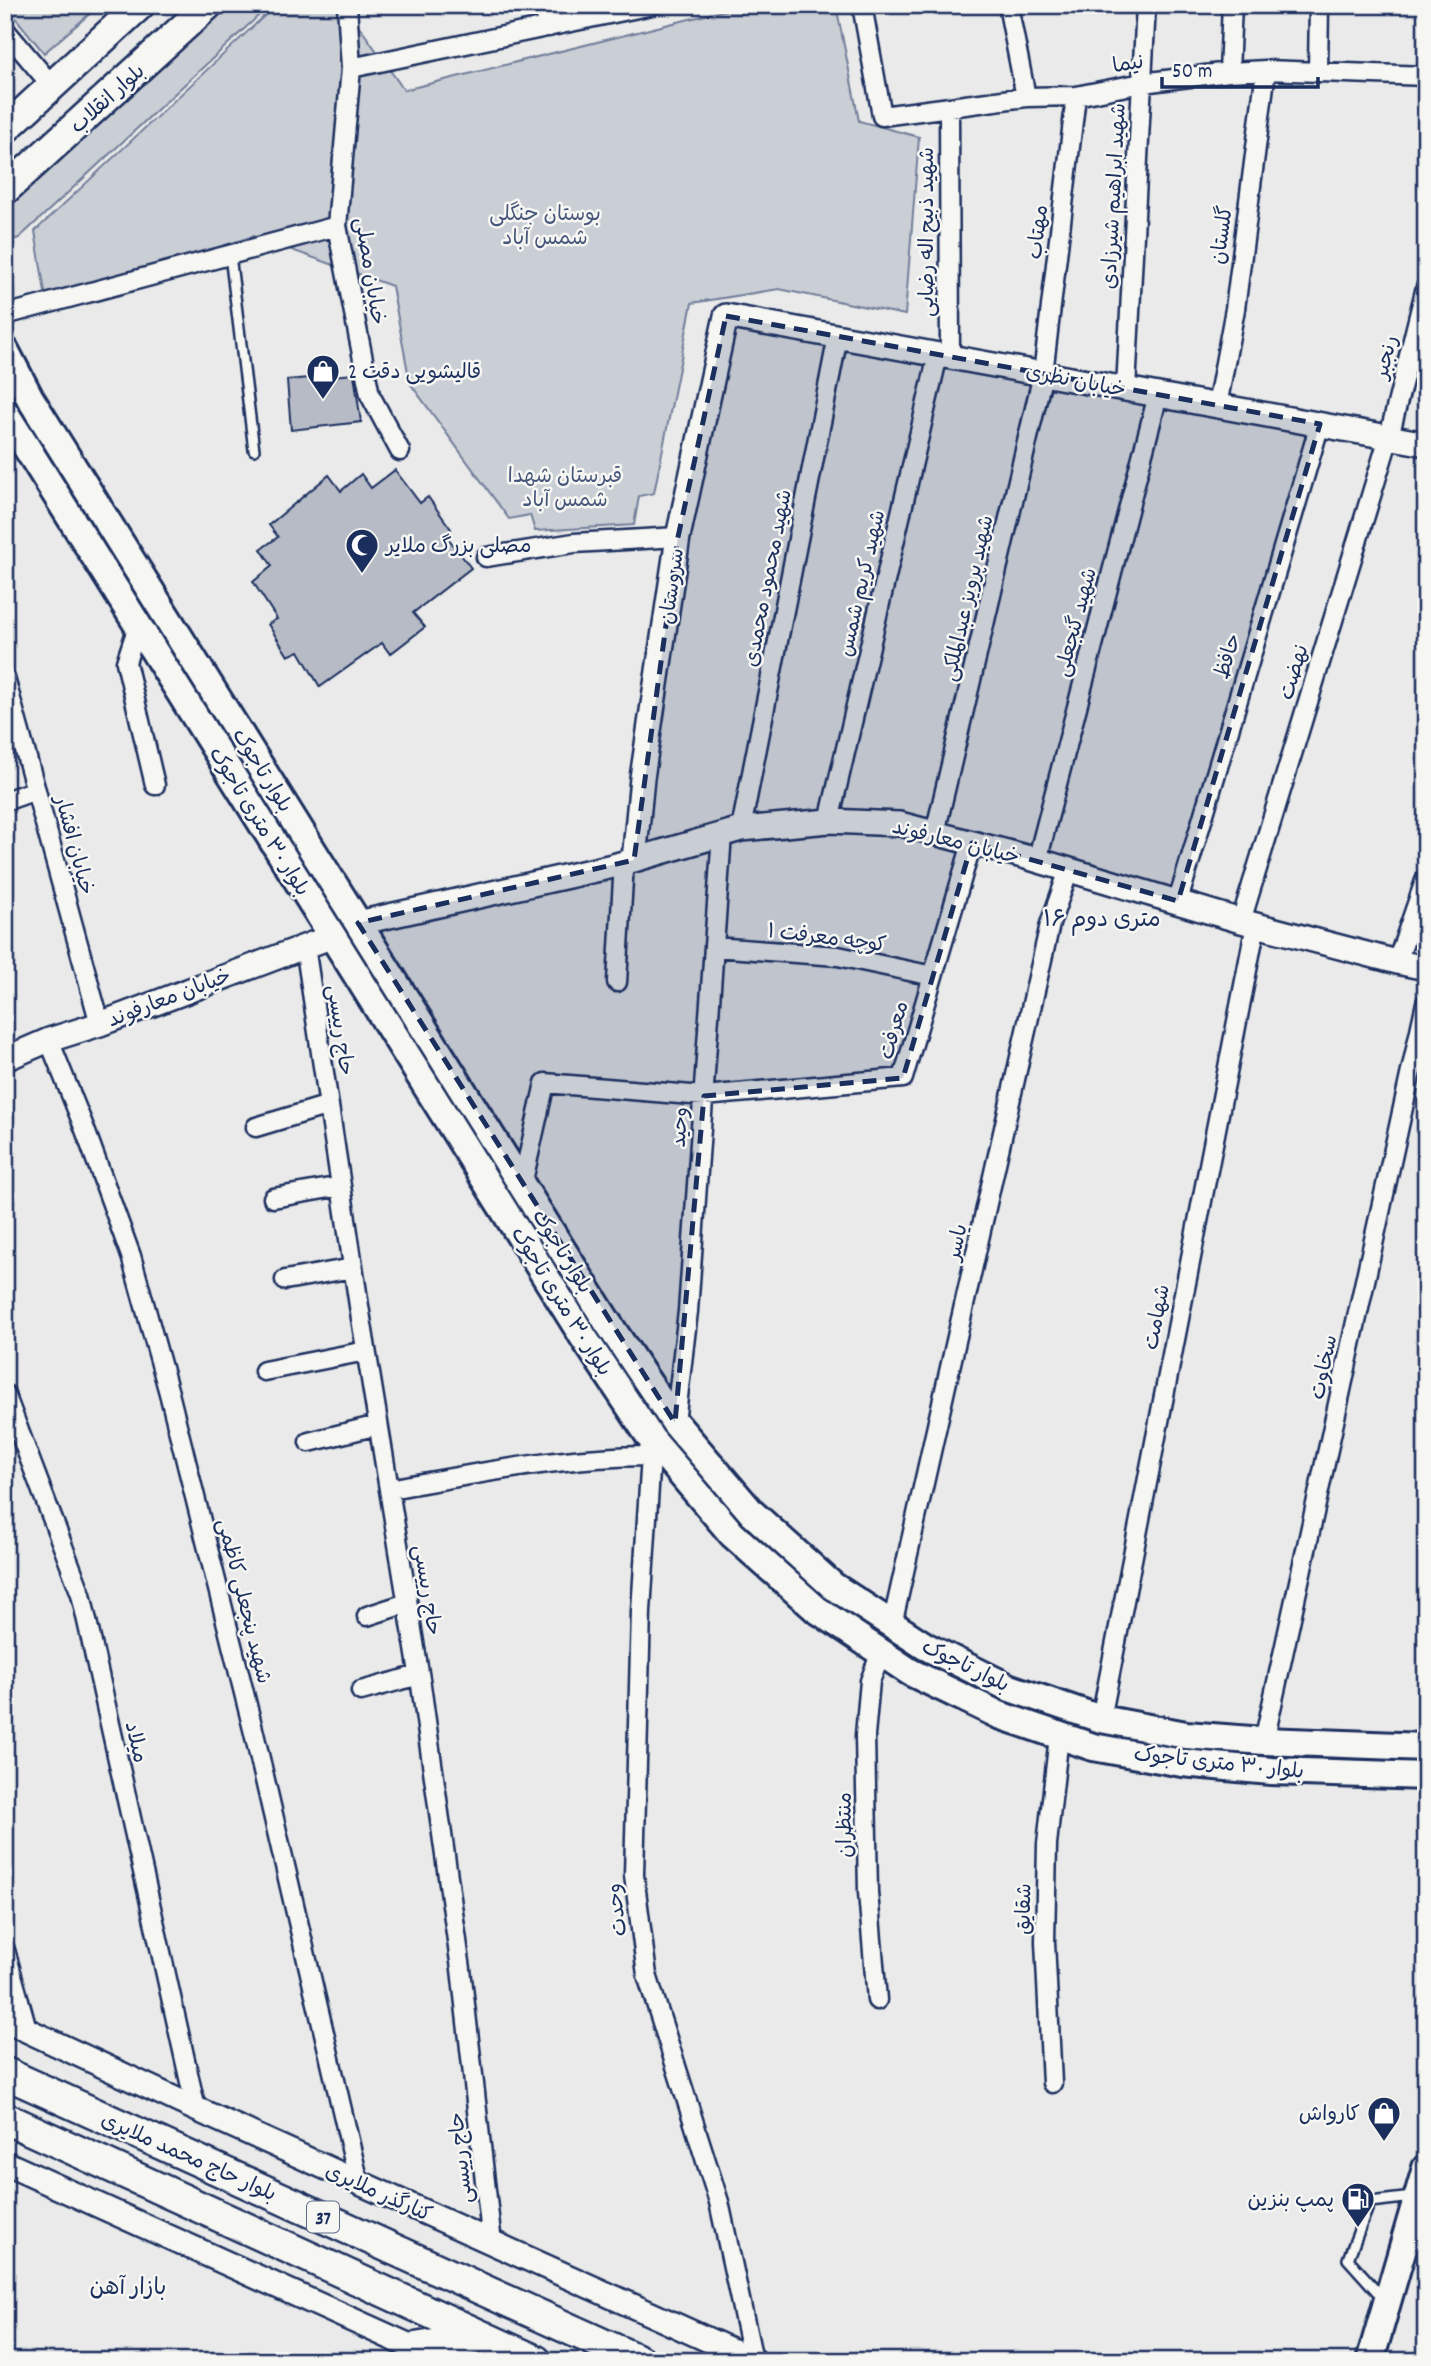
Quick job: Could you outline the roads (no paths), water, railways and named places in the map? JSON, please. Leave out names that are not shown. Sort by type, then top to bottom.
[{"type":"highway","name":"بلوار حاج محمد ملایری","points":[[5,2073],[640,2361]]},
{"type":"highway","name":"بلوار حاج محمد ملایری","points":[[5,2118],[536,2361]]},
{"type":"highway","points":[[415,2348],[484,2337]]},
{"type":"main road","points":[[5,129],[140,5]]},
{"type":"main road","name":"بلوار انقلاب","points":[[5,190],[208,5]]},
{"type":"main road","name":"بلوار تاجوک","points":[[5,350],[30,398],[608,1323],[675,1423],[752,1513],[834,1586],[925,1646],[1010,1688],[1101,1719],[1186,1735],[1426,1747]]},
{"type":"main road","name":"بلوار ۳۰ متری تاجوک","points":[[5,413],[651,1448],[732,1534],[816,1609],[910,1672],[999,1715],[1093,1747],[1182,1763],[1271,1771],[1426,1776]]},
{"type":"main road","points":[[332,936],[358,923]]},
{"type":"main road","points":[[1370,2361],[1426,2168]]},
{"type":"street","name":"خیابان مصلی","points":[[347,5],[351,68],[337,226],[370,395],[400,451]]},
{"type":"street","points":[[543,5],[549,27]]},
{"type":"street","points":[[351,68],[652,5]]},
{"type":"street","name":"نیما","points":[[862,5],[882,116],[1026,97],[1076,96],[1142,83],[1229,72],[1266,70],[1426,76]]},
{"type":"street","points":[[1008,5],[1026,97]]},
{"type":"street","name":"شهید ابراهیم شیرزادی","points":[[1126,390],[1146,5]]},
{"type":"street","points":[[1229,72],[1232,5]]},
{"type":"street","points":[[1318,72],[1319,5]]},
{"type":"street","points":[[5,30],[52,86]]},
{"type":"street","name":"گلستان","points":[[1217,406],[1235,309],[1266,70]]},
{"type":"street","name":"مهتاب","points":[[1043,374],[1076,96]]},
{"type":"street","name":"شهید ذبیح اله رضایی","points":[[944,356],[948,107]]},
{"type":"street","points":[[5,315],[337,226]]},
{"type":"street","name":"رنجبر","points":[[1389,437],[1426,287]]},
{"type":"street","name":"خیابان نظری","points":[[726,316],[1426,444]]},
{"type":"street","name":"سروستان","points":[[629,861],[678,537],[726,316]]},
{"type":"street","name":"شهید محمود محمدی","points":[[732,832],[838,336]]},
{"type":"street","name":"شهید کریم شمس","points":[[829,821],[944,356]]},
{"type":"street","name":"شهید پرویز عبدالملکی","points":[[935,833],[1043,374]]},
{"type":"street","name":"شهید گنجعلی","points":[[1037,861],[1158,395]]},
{"type":"street","name":"حافظ","points":[[1178,901],[1320,424]]},
{"type":"street","name":"نهضت","points":[[1248,922],[1389,437]]},
{"type":"street","points":[[486,557],[574,543],[678,537]]},
{"type":"street","points":[[138,626],[126,663],[155,785]]},
{"type":"street","name":"خیابان افشار","points":[[5,678],[100,1024]]},
{"type":"street","points":[[5,801],[36,790]]},
{"type":"street","name":"خیابان معارفوند","points":[[358,923],[629,861],[732,832],[829,821],[900,824],[1248,922],[1426,968]]},
{"type":"street","name":"وحید","points":[[675,1423],[688,1311],[714,947],[732,832]]},
{"type":"street","name":"معرفت","points":[[704,1096],[903,1078],[972,843]]},
{"type":"street","points":[[617,982],[629,861]]},
{"type":"street","name":"یاسر","points":[[892,1625],[1050,924],[1069,870]]},
{"type":"street","points":[[1396,962],[1426,878]]},
{"type":"street","name":"شهامت","points":[[1101,1719],[1248,922]]},
{"type":"street","name":"خیابان معارفوند","points":[[5,1059],[49,1040],[100,1024],[332,936]]},
{"type":"street","name":"حاج رییسی","points":[[305,946],[366,1352],[419,1675],[461,1969],[492,2243]]},
{"type":"street","name":"کوچه معرفت ۱","points":[[714,947],[838,956],[933,976]]},
{"type":"street","name":"سخاوت","points":[[1264,1741],[1426,1003]]},
{"type":"street","name":"شهید پنجعلی کاظمی","points":[[49,1040],[84,1126],[131,1256],[169,1393],[254,1733],[359,2183]]},
{"type":"street","points":[[522,1185],[545,1083],[704,1096]]},
{"type":"street","points":[[256,1126],[329,1105]]},
{"type":"street","points":[[273,1198],[341,1186]]},
{"type":"street","points":[[285,1280],[353,1268]]},
{"type":"street","points":[[264,1371],[366,1352]]},
{"type":"street","name":"میلاد","points":[[5,1394],[81,1594],[196,2109]]},
{"type":"street","points":[[309,1442],[378,1424]]},
{"type":"street","points":[[389,1489],[503,1469],[623,1456],[651,1448]]},
{"type":"street","name":"وحدت","points":[[651,1448],[641,1611],[634,1875],[647,1975],[719,2202],[754,2360]]},
{"type":"street","points":[[367,1616],[407,1603]]},
{"type":"street","name":"منتظران","points":[[877,2000],[868,1892],[865,1735],[870,1681],[881,1653]]},
{"type":"street","points":[[361,1691],[419,1675]]},
{"type":"street","name":"شقایق","points":[[1052,2083],[1045,1942],[1047,1844],[1059,1735]]},
{"type":"street","points":[[5,1950],[27,2029]]},
{"type":"street","name":"کنارگذر ملایری","points":[[5,2020],[754,2360]]},
{"type":"street","points":[[5,2164],[443,2361]]},
{"type":"lane","points":[[230,255],[254,450]]},
{"type":"lane","points":[[1388,2303],[1348,2259],[1370,2202],[1419,2197]]},
{"type":"place","name":"قالیشویی دقت 2","points":[[323,401]]},
{"type":"place","name":"مصلی بزرگ ملایر","points":[[362,575]]},
{"type":"place","name":"کارواش","points":[[1384,2143]]},
{"type":"place","name":"پمپ بنزین","points":[[1358,2229]]},
{"type":"district","name":"۱۶ متری دوم","points":[[1102,918]]},
{"type":"district","name":"بازار آهن","points":[[128,2286]]},
{"type":"park label","name":"بوستان جنگلی شمس آباد","points":[[545,225]]},
{"type":"park label","name":"قبرستان شهدا شمس آباد","points":[[565,487]]}]
